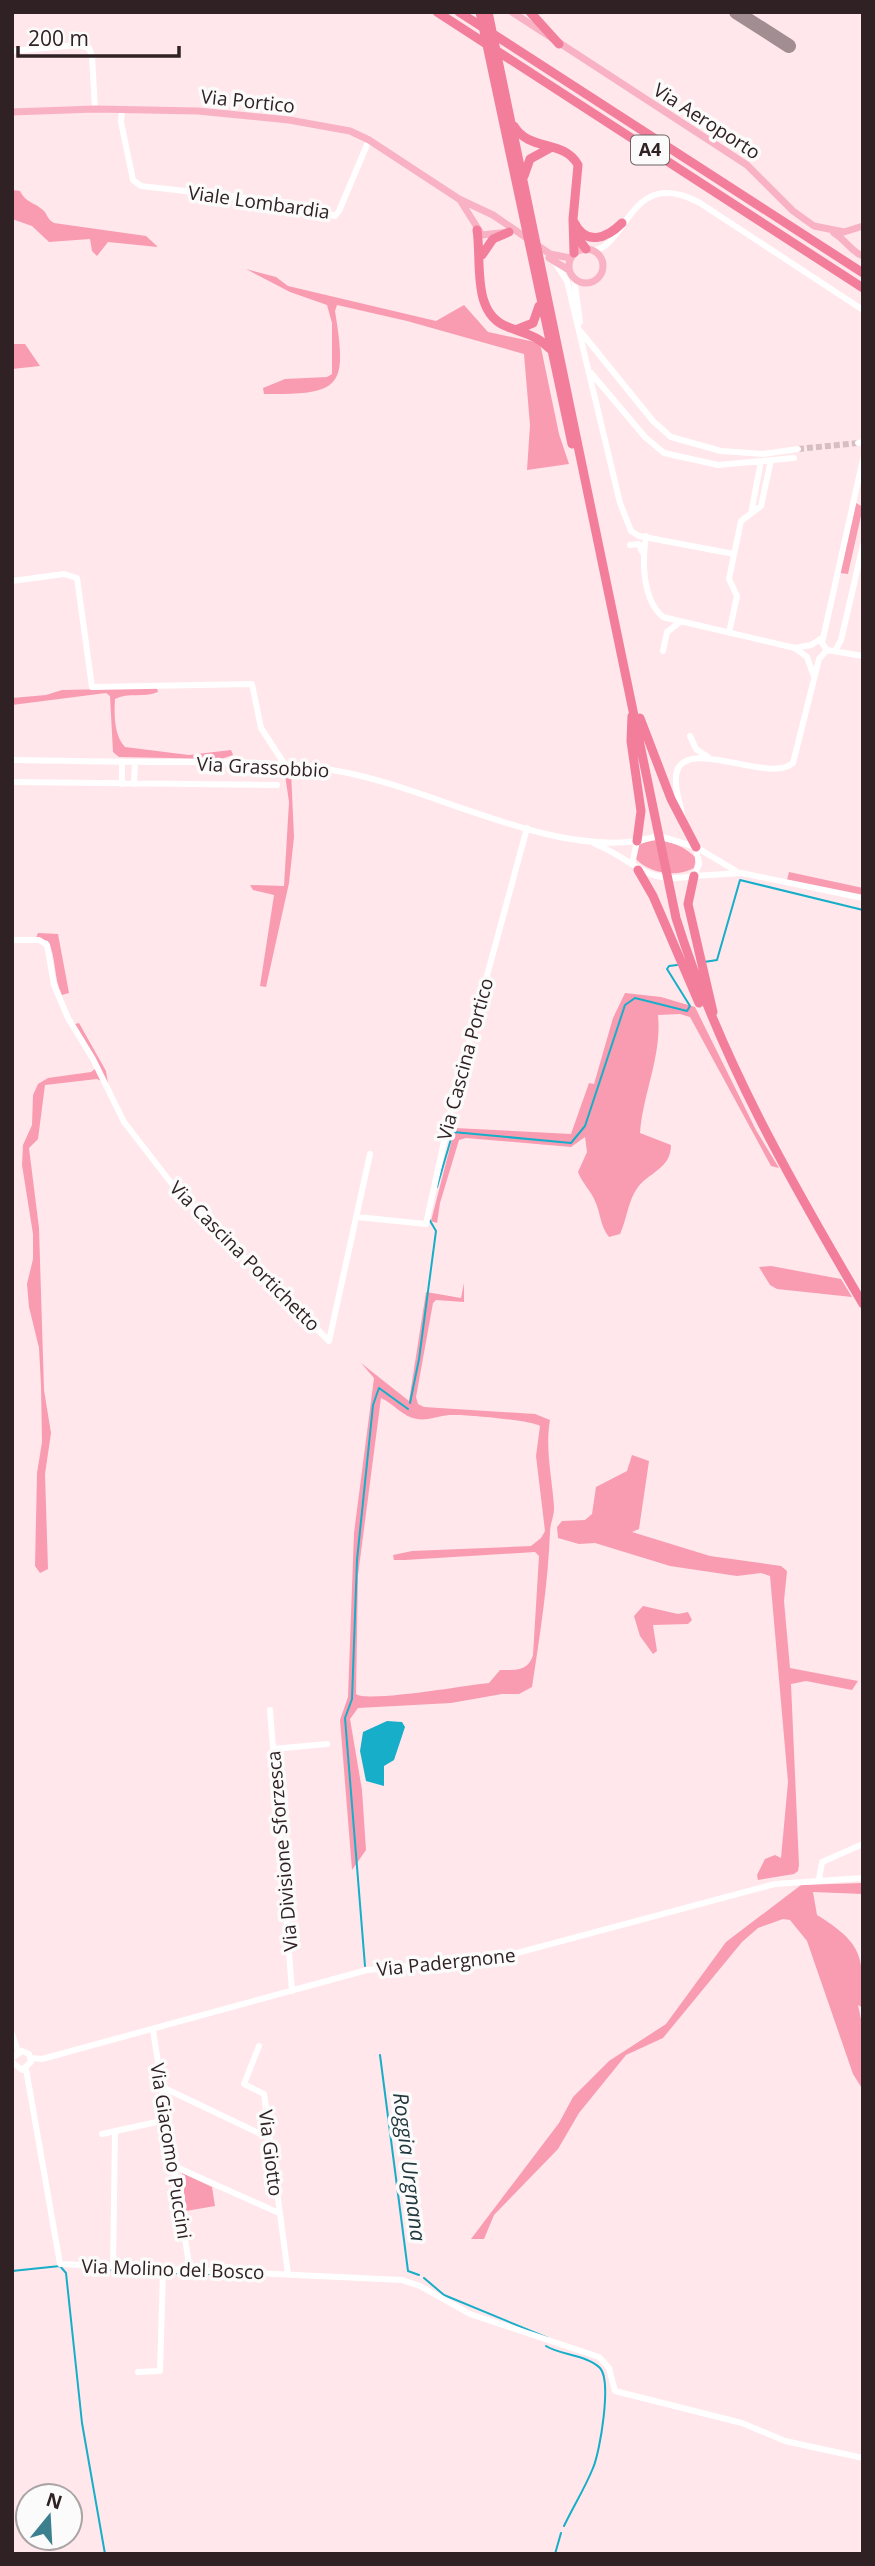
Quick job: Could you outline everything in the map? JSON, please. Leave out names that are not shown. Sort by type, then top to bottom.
[{"type":"highway","name":"A4","points":[[437,12],[863,288]]},
{"type":"highway","name":"A4","points":[[459,12],[863,273]]},
{"type":"highway","points":[[480,12],[511,121],[533,231],[540,302],[633,701],[671,898],[699,988],[720,1038],[757,1115],[863,1304]]},
{"type":"highway","points":[[488,12],[523,224],[534,254],[596,541]]},
{"type":"highway","points":[[530,12],[559,44]]},
{"type":"highway","points":[[511,121],[526,139],[567,152],[578,165],[572,256]]},
{"type":"highway","points":[[523,183],[530,159],[552,147]]},
{"type":"highway","points":[[573,219],[581,233],[596,239],[609,235],[622,223]]},
{"type":"highway","points":[[477,226],[485,309],[495,321],[537,337],[551,350]]},
{"type":"highway","points":[[481,257],[492,239],[509,232]]},
{"type":"highway","points":[[573,232],[590,249]]},
{"type":"highway","points":[[481,257],[482,248],[494,234]]},
{"type":"highway","points":[[513,329],[533,323],[540,302]]},
{"type":"highway","points":[[633,701],[660,774],[696,847]]},
{"type":"highway","points":[[633,701],[631,741],[641,811],[637,841]]},
{"type":"highway","points":[[635,867],[653,895],[701,1008],[720,1038]]},
{"type":"highway","points":[[694,876],[688,904],[720,1038]]},
{"type":"main road","name":"Via Aeroporto","points":[[512,12],[747,165],[801,218],[845,238],[863,256]]},
{"type":"main road","name":"Via Portico","points":[[12,112],[95,109],[198,111],[328,126],[369,140],[550,254],[572,256]]},
{"type":"main road","name":"Via Portico","points":[[460,199],[477,226]]},
{"type":"main road","points":[[489,214],[481,215],[477,226],[482,235],[509,232],[569,270],[574,279],[585,283],[600,275],[603,263],[590,249],[572,256],[569,270]]},
{"type":"main road","points":[[494,234],[498,220]]},
{"type":"main road","points":[[851,246],[854,230],[863,226]]},
{"type":"main road","name":"Via Aeroporto","points":[[830,231],[854,230]]},
{"type":"street","points":[[12,51],[78,45],[89,48],[92,56],[95,109]]},
{"type":"street","name":"Viale Lombardia","points":[[122,109],[121,122],[133,180],[141,186],[291,203],[322,215],[335,216],[339,211],[369,140]]},
{"type":"street","points":[[590,249],[607,246],[638,204],[650,198],[671,195],[690,198],[863,310]]},
{"type":"street","points":[[553,260],[567,281],[620,503],[633,534],[734,554]]},
{"type":"street","points":[[574,279],[580,324],[603,358]]},
{"type":"street","points":[[578,328],[653,421],[671,437],[721,451],[771,460],[794,458]]},
{"type":"street","points":[[588,368],[659,450],[718,465],[798,449]]},
{"type":"street","points":[[751,514],[763,457]]},
{"type":"street","points":[[795,648],[811,645],[822,638],[863,459]]},
{"type":"street","points":[[729,633],[737,596],[729,582],[741,521],[761,506],[771,460]]},
{"type":"street","points":[[646,536],[642,566],[656,610],[663,617],[795,648],[807,656],[814,676]]},
{"type":"street","points":[[630,545],[639,544],[643,554]]},
{"type":"street","points":[[684,823],[676,779],[678,768],[688,759],[778,769],[790,767],[796,755],[820,656],[831,651],[841,640],[863,545]]},
{"type":"street","points":[[12,581],[64,574],[77,578],[92,687],[253,684],[261,728],[285,765]]},
{"type":"street","points":[[663,651],[667,632],[680,622]]},
{"type":"street","points":[[822,638],[831,651],[863,656]]},
{"type":"street","points":[[841,640],[854,654]]},
{"type":"street","points":[[690,736],[696,749],[713,760]]},
{"type":"street","name":"Via Grassobbio","points":[[12,760],[285,765],[357,775],[527,828],[587,841]]},
{"type":"street","points":[[122,762],[122,784]]},
{"type":"street","points":[[134,784],[135,762]]},
{"type":"street","points":[[12,782],[277,785]]},
{"type":"street","name":"Via Cascina Portico","points":[[356,1217],[426,1224],[453,1101],[527,828]]},
{"type":"street","points":[[587,841],[637,841],[659,836],[696,847],[741,873]]},
{"type":"street","points":[[587,841],[660,879],[741,873],[863,898]]},
{"type":"street","points":[[635,867],[637,841]]},
{"type":"street","points":[[694,876],[699,864],[696,847]]},
{"type":"street","name":"Via Cascina Portichetto","points":[[12,940],[39,940],[47,945],[54,985],[68,1018],[93,1059],[103,1085],[124,1122],[179,1193],[329,1341],[356,1217]]},
{"type":"street","points":[[356,1217],[370,1154]]},
{"type":"street","name":"Via Divisione Sforzesca","points":[[270,1710],[292,1991]]},
{"type":"street","points":[[273,1749],[327,1744]]},
{"type":"street","points":[[818,1879],[822,1863],[863,1844]]},
{"type":"street","name":"Via Padergnone","points":[[31,2058],[42,2059],[367,1970],[523,1953],[752,1889],[792,1881],[863,1878]]},
{"type":"street","name":"Via Giacomo Puccini","points":[[153,2029],[190,2272]]},
{"type":"street","points":[[12,2034],[19,2051]]},
{"type":"street","name":"Via Giotto","points":[[259,2046],[244,2084],[264,2094],[288,2274]]},
{"type":"street","points":[[19,2051],[26,2052],[31,2058],[26,2069],[18,2069],[12,2062],[19,2051]]},
{"type":"street","name":"Via Molino del Bosco","points":[[26,2069],[60,2264],[163,2271],[402,2280],[420,2286],[470,2314],[599,2357],[609,2368],[615,2391],[742,2423],[785,2441],[863,2459]]},
{"type":"street","points":[[160,2086],[269,2138]]},
{"type":"street","points":[[102,2134],[166,2120]]},
{"type":"street","points":[[113,2268],[115,2132]]},
{"type":"street","points":[[174,2166],[279,2213]]},
{"type":"street","points":[[138,2372],[160,2371],[163,2271]]},
{"type":"shaded area","points":[[13,190],[20,191],[54,223],[146,236],[158,247],[108,242],[97,256],[92,251],[90,239],[49,242],[32,226],[12,219]]},
{"type":"shaded area","points":[[246,269],[276,277],[288,286],[436,321],[464,305],[488,332],[540,343],[559,434],[569,464],[527,470],[530,425],[524,354],[407,321],[337,305],[335,311],[340,356],[339,370],[334,381],[324,388],[310,392],[264,394],[263,388],[285,379],[327,377],[332,374],[332,323],[327,305],[290,292]]},
{"type":"shaded area","points":[[12,344],[25,344],[40,366],[12,369]]},
{"type":"shaded area","points":[[856,503],[863,507],[848,574],[840,573]]},
{"type":"shaded area","points":[[157,688],[158,692],[153,694],[115,699],[117,731],[125,747],[189,755],[231,750],[233,755],[221,759],[119,757],[113,752],[110,696],[106,693],[12,705],[12,698],[46,695],[62,690]]},
{"type":"shaded area","points":[[284,768],[291,771],[294,837],[289,883],[266,987],[260,986],[274,895],[253,890],[250,885],[284,886],[289,802]]},
{"type":"shaded area","points":[[650,840],[669,842],[686,849],[696,858],[694,868],[671,873],[647,867],[635,858],[639,845]]},
{"type":"shaded area","points":[[789,872],[863,888],[863,897],[787,880]]},
{"type":"shaded area","points":[[38,933],[58,934],[69,993],[62,995],[51,948],[48,941],[36,938]]},
{"type":"shaded area","points":[[625,993],[661,997],[695,1007],[756,1130],[779,1168],[771,1166],[690,1017],[680,1014],[658,1015],[655,1060],[640,1133],[671,1145],[670,1153],[664,1164],[638,1187],[620,1234],[609,1237],[606,1233],[595,1201],[578,1172],[587,1152],[585,1137],[571,1147],[466,1138],[459,1140],[440,1203],[437,1223],[431,1221],[455,1128],[571,1134],[589,1083],[594,1084],[613,1018]]},
{"type":"shaded area","points":[[79,1023],[106,1071],[108,1084],[97,1079],[45,1085],[38,1139],[29,1148],[39,1228],[44,1390],[51,1433],[45,1474],[48,1569],[40,1573],[35,1566],[37,1473],[42,1442],[41,1385],[39,1348],[29,1307],[27,1284],[33,1259],[33,1234],[22,1165],[23,1145],[32,1125],[33,1095],[38,1084],[48,1078],[91,1072],[99,1066],[75,1024]]},
{"type":"shaded area","points":[[771,1266],[841,1279],[852,1297],[777,1289],[770,1285],[759,1267]]},
{"type":"shaded area","points":[[464,1283],[464,1302],[436,1300],[433,1303],[416,1397],[418,1404],[424,1407],[535,1414],[550,1420],[549,1452],[554,1509],[532,1687],[519,1694],[502,1694],[451,1703],[358,1708],[350,1719],[362,1790],[366,1850],[352,1870],[340,1720],[348,1697],[354,1533],[374,1378],[361,1363],[409,1401],[426,1292],[461,1298]],"holes":[[[381,1398],[407,1416],[417,1419],[467,1415],[540,1426],[536,1456],[545,1531],[541,1538],[531,1546],[412,1551],[393,1555],[394,1560],[405,1560],[535,1552],[539,1556],[533,1655],[528,1665],[515,1670],[500,1670],[489,1683],[397,1695],[356,1694],[358,1575]]]},
{"type":"shaded area","points":[[632,1455],[649,1461],[639,1529],[632,1532],[710,1556],[781,1566],[787,1571],[784,1601],[790,1668],[858,1681],[852,1690],[806,1681],[791,1684],[799,1865],[794,1874],[758,1880],[757,1875],[765,1859],[775,1855],[781,1858],[788,1782],[770,1576],[761,1573],[737,1576],[670,1566],[595,1543],[579,1544],[558,1538],[557,1527],[562,1521],[585,1520],[592,1514],[596,1487],[627,1471]]},
{"type":"shaded area","points":[[643,1606],[678,1614],[688,1612],[692,1620],[688,1624],[653,1625],[657,1651],[653,1654],[640,1636],[634,1616]]},
{"type":"shaded area","points":[[863,1883],[863,1894],[813,1892],[817,1915],[844,1935],[858,1953],[861,1964],[863,2008],[858,2005],[863,2029],[863,2090],[853,2074],[807,1941],[790,1920],[783,1919],[758,1928],[742,1942],[663,2038],[626,2055],[579,2113],[558,2149],[494,2215],[484,2239],[471,2239],[559,2123],[573,2097],[609,2061],[666,2024],[726,1942],[801,1885]]},
{"type":"shaded area","points":[[182,2173],[212,2187],[215,2206],[186,2211]]},
{"type":"water","points":[[387,1721],[402,1722],[405,1727],[394,1760],[384,1766],[384,1786],[366,1781],[360,1751],[363,1732]]},
{"type":"waterway","points":[[704,962],[717,960],[740,880],[863,910]]},
{"type":"waterway","points":[[437,1187],[453,1132],[571,1143],[585,1126],[625,1005],[635,998],[687,1011],[690,1006],[667,969],[677,965]]},
{"type":"waterway","points":[[410,1403],[419,1359],[436,1231],[429,1219]]},
{"type":"waterway","points":[[365,1966],[345,1718],[352,1699],[357,1560],[373,1405],[379,1388],[408,1409]]},
{"type":"waterway","name":"Roggia Urgnana","points":[[380,2055],[408,2271],[419,2275]]},
{"type":"waterway","points":[[60,2266],[66,2273],[82,2423],[105,2554]]},
{"type":"waterway","points":[[12,2271],[60,2266]]},
{"type":"waterway","points":[[100,2269],[159,2272]]},
{"type":"waterway","points":[[167,2273],[219,2274]]},
{"type":"waterway","points":[[424,2278],[444,2295],[548,2338]]},
{"type":"waterway","points":[[546,2346],[595,2364],[600,2368],[605,2387],[604,2417],[596,2460],[564,2526]]},
{"type":"waterway","points":[[555,2554],[561,2533]]},
{"type":"taxiway","points":[[736,12],[789,46]]},
{"type":"tunnel","points":[[798,449],[858,443]]}]
